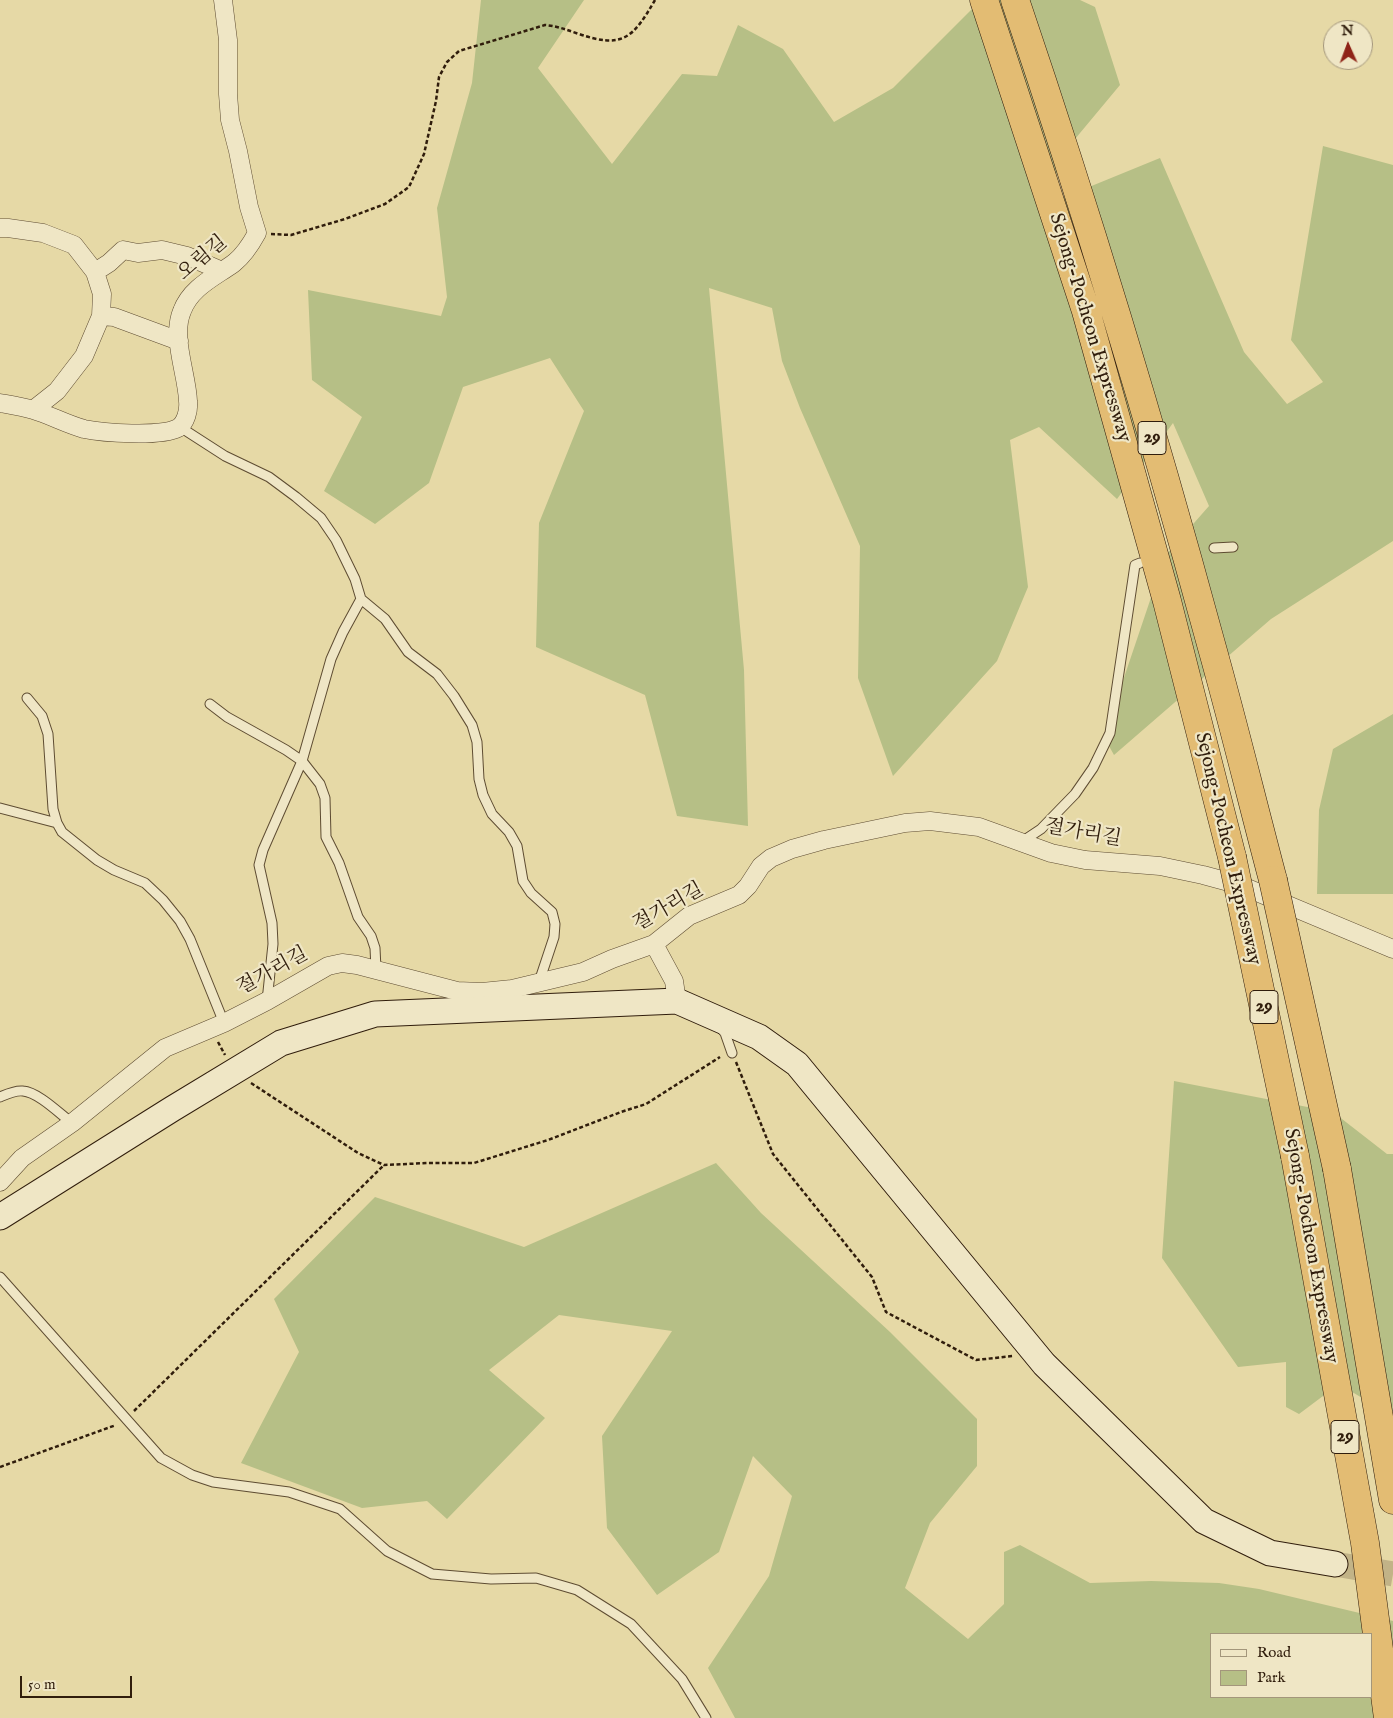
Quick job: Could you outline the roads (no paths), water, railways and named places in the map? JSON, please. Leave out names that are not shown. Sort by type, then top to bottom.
[{"type":"highway","name":"Sejong-Pocheon Expressway","points":[[984,0],[1092,329],[1164,592],[1232,858],[1295,1156],[1365,1543],[1388,1718]]},
{"type":"highway","name":"Sejong-Pocheon Expressway","points":[[1015,0],[1100,263],[1155,447],[1211,643],[1273,880],[1337,1169],[1393,1500]]},
{"type":"street","name":"오림길","points":[[180,427],[186,418],[189,404],[178,335],[181,313],[187,300],[197,289],[236,262],[251,246],[257,233],[249,207],[230,120],[228,40],[223,0]]},
{"type":"street","points":[[0,228],[43,233],[74,245],[95,272],[102,294],[101,316],[84,356],[56,392],[33,410]]},
{"type":"street","points":[[95,272],[122,250],[138,253],[162,250],[187,256],[222,271]]},
{"type":"street","points":[[101,316],[114,317],[179,341]]},
{"type":"street","points":[[0,403],[33,410],[84,429],[112,432],[165,433],[180,427]]},
{"type":"street","name":"절가리길","points":[[0,1182],[22,1158],[72,1124],[165,1048],[218,1026],[267,1001],[328,966],[342,963],[376,968],[457,991],[482,992],[512,989],[583,972],[654,944],[689,916],[740,895],[761,866],[771,858],[792,849],[824,840],[906,823],[930,821],[979,827],[1050,853],[1084,860],[1160,866],[1203,874],[1240,885],[1393,949]]},
{"type":"street","points":[[654,944],[674,981],[677,1001]]},
{"type":"street","points":[[0,1217],[281,1043],[375,1014],[677,1001],[759,1037],[797,1064],[1044,1364],[1204,1521],[1270,1553],[1335,1564]]},
{"type":"lane","points":[[180,427],[225,456],[269,477],[321,518],[336,540],[355,579],[361,599],[385,619],[408,652],[438,674],[472,725],[477,742],[479,779],[483,795],[492,814],[509,832],[517,846],[523,882],[531,894],[552,912],[555,924],[554,937],[539,982]]},
{"type":"lane","points":[[1214,548],[1233,547]]},
{"type":"lane","points":[[1020,843],[1041,829],[1075,794],[1093,768],[1110,733],[1134,565],[1140,563]]},
{"type":"lane","points":[[267,1001],[273,944],[272,923],[259,865],[263,850],[302,761],[331,659],[361,599]]},
{"type":"lane","points":[[28,698],[42,716],[48,734],[53,809],[56,822],[62,832],[97,860],[114,870],[145,883],[180,920],[190,939],[218,1026]]},
{"type":"lane","points":[[210,704],[227,717],[302,761],[320,784],[325,798],[326,837],[339,863],[358,917],[371,936],[375,948],[376,968]]},
{"type":"lane","points":[[0,808],[56,822]]},
{"type":"lane","points":[[707,1014],[725,1033],[732,1053]]},
{"type":"lane","points":[[0,1097],[22,1090],[34,1094],[72,1124]]},
{"type":"lane","points":[[0,1277],[161,1458],[192,1475],[212,1482],[289,1492],[340,1509],[387,1551],[432,1574],[491,1579],[536,1578],[577,1590],[631,1624],[682,1679],[706,1718]]},
{"type":"tunnel","points":[[1335,1564],[1393,1574]]}]
